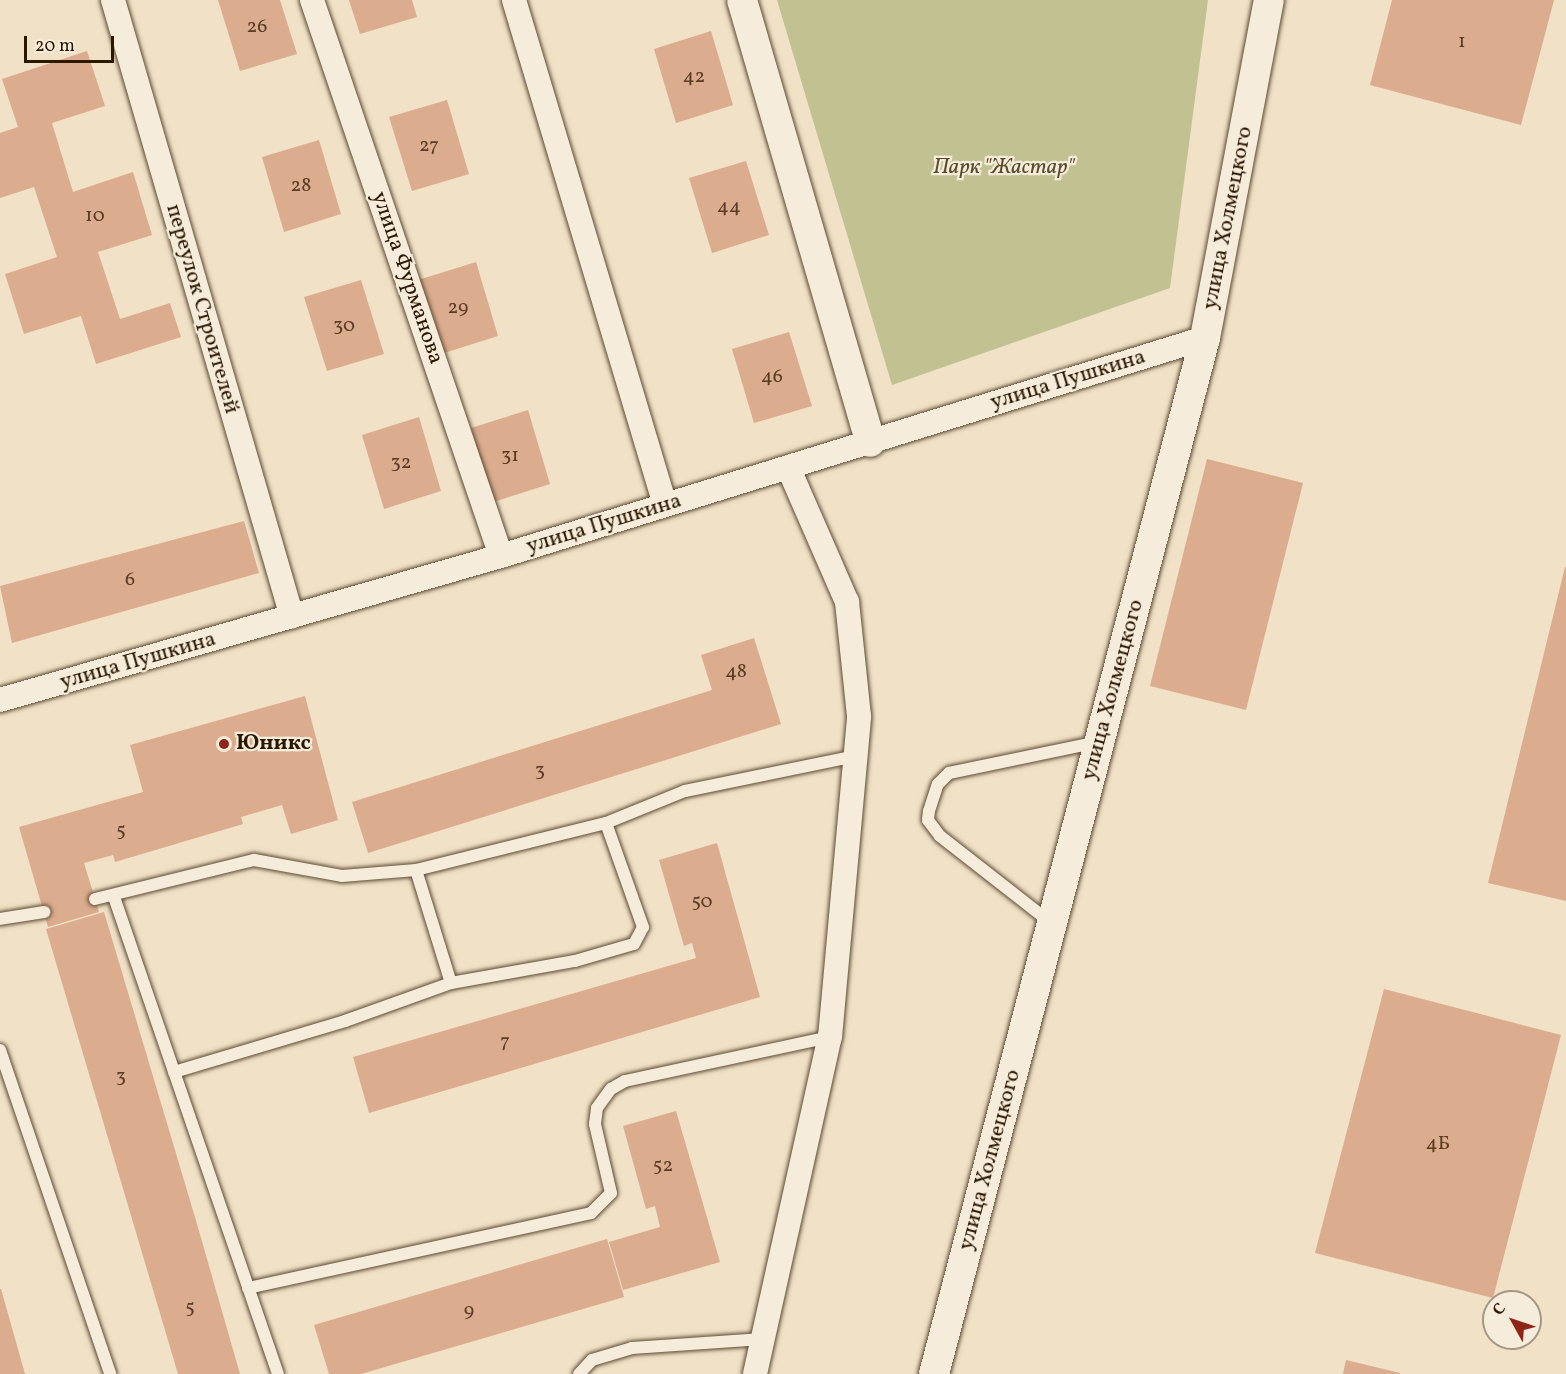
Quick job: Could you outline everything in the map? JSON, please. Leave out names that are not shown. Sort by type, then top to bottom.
[{"type":"street","name":"переулок Строителей","points":[[113,0],[292,617]]},
{"type":"street","name":"улица Фурманова","points":[[312,0],[501,556]]},
{"type":"street","points":[[514,0],[665,505]]},
{"type":"street","points":[[742,0],[870,442]]},
{"type":"street","name":"улица Холмецкого","points":[[934,1374],[1205,338],[1269,0]]},
{"type":"street","name":"улица Пушкина","points":[[0,700],[501,556],[1205,338]]},
{"type":"street","points":[[755,1374],[830,1037],[859,716],[847,602],[788,467]]},
{"type":"lane","points":[[1051,923],[940,836],[928,820],[929,812],[938,784],[949,773],[1099,742]]},
{"type":"lane","points":[[95,899],[114,897],[254,860],[342,876],[416,870],[606,823],[685,791],[856,756]]},
{"type":"lane","points":[[174,1072],[345,1021],[451,983],[575,961],[634,944],[643,927],[606,823]]},
{"type":"lane","points":[[416,870],[451,983]]},
{"type":"lane","points":[[114,897],[278,1374]]},
{"type":"lane","points":[[0,919],[44,912]]},
{"type":"lane","points":[[248,1288],[591,1213],[610,1193],[594,1124],[597,1108],[611,1089],[625,1081],[830,1037]]},
{"type":"lane","points":[[0,1050],[110,1374]]},
{"type":"lane","points":[[579,1374],[592,1360],[632,1348],[763,1339]]},
{"type":"green space","name":"Парк \"Жастар\"","points":[[777,0],[1208,0],[1170,288],[892,385]]},
{"type":"building","points":[[218,0],[280,0],[297,54],[240,71]]},
{"type":"building","points":[[349,0],[412,0],[417,17],[360,34]]},
{"type":"building","points":[[1392,0],[1554,0],[1521,125],[1370,85]]},
{"type":"building","points":[[711,31],[733,105],[676,123],[654,49]]},
{"type":"building","points":[[87,51],[105,106],[52,123],[73,192],[133,172],[152,235],[98,252],[120,319],[170,303],[181,337],[96,364],[81,316],[24,334],[5,274],[57,257],[34,187],[0,198],[0,133],[18,127],[2,79]]},
{"type":"building","points":[[447,100],[469,174],[412,191],[389,117]]},
{"type":"building","points":[[319,140],[341,214],[284,232],[262,157]]},
{"type":"building","points":[[746,161],[769,235],[712,253],[689,178]]},
{"type":"building","points":[[476,262],[498,336],[441,354],[418,280]]},
{"type":"building","points":[[361,280],[384,354],[327,371],[304,297]]},
{"type":"building","points":[[789,332],[812,406],[754,423],[732,349]]},
{"type":"building","points":[[528,410],[550,484],[493,502],[471,428]]},
{"type":"building","points":[[419,417],[441,491],[384,509],[362,435]]},
{"type":"building","points":[[1207,459],[1303,483],[1246,710],[1150,686]]},
{"type":"building","points":[[244,521],[259,573],[12,643],[0,586]]},
{"type":"building","points":[[1566,567],[1566,901],[1488,883]]},
{"type":"building","points":[[754,638],[781,724],[368,853],[352,802],[712,690],[701,655]]},
{"type":"building","points":[[305,696],[338,820],[291,834],[282,805],[241,817],[243,824],[115,862],[113,855],[84,863],[99,912],[48,927],[19,827],[143,792],[130,745]]},
{"type":"building","points":[[717,843],[760,997],[369,1113],[353,1057],[696,958],[692,943],[684,946],[659,860]]},
{"type":"building","points":[[104,912],[240,1374],[178,1374],[46,929]]},
{"type":"building","points":[[1384,989],[1561,1035],[1495,1290],[1482,1290],[1482,1295],[1315,1253]]},
{"type":"building","points":[[676,1111],[720,1262],[623,1290],[609,1242],[660,1227],[655,1206],[646,1209],[623,1126]]},
{"type":"building","points":[[607,1239],[624,1297],[361,1374],[329,1374],[314,1325]]},
{"type":"building","points":[[1,1289],[25,1374],[0,1374]]},
{"type":"building","points":[[1346,1360],[1400,1373],[1400,1374],[1343,1374]]},
{"type":"place","name":"Юникс","points":[[224,744]]}]
